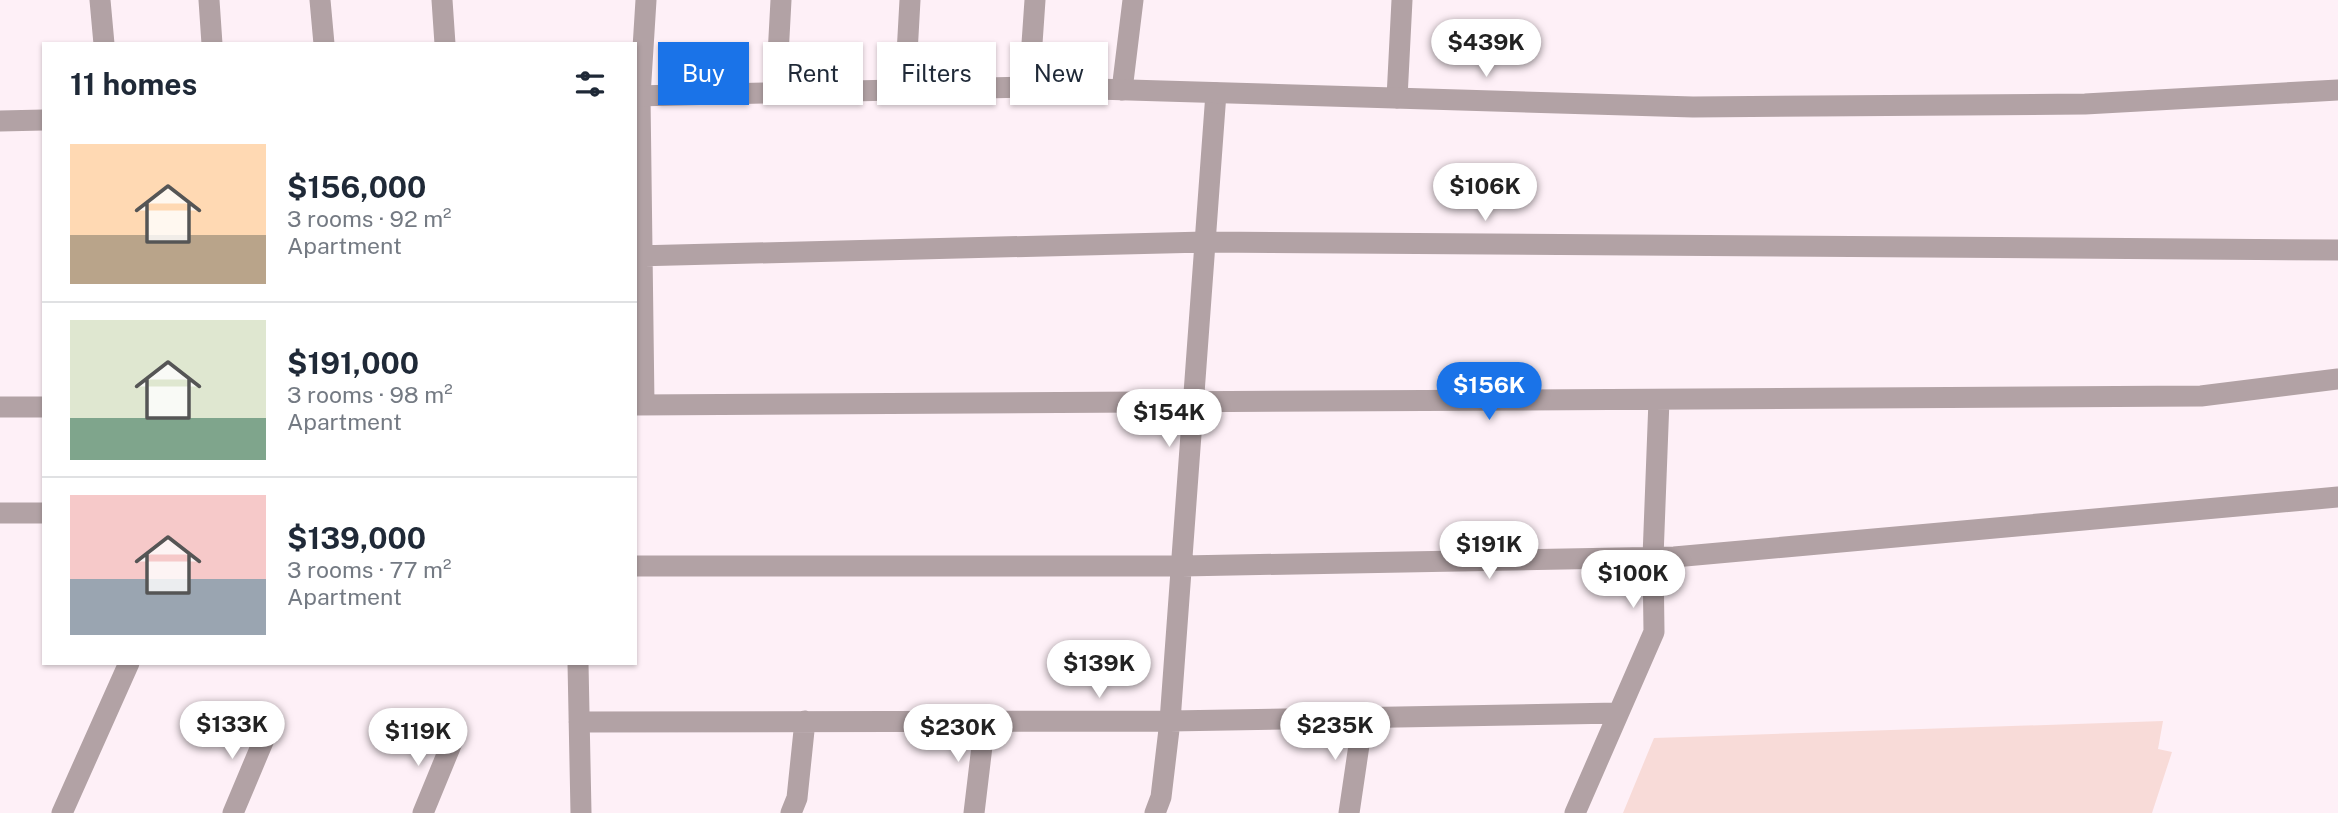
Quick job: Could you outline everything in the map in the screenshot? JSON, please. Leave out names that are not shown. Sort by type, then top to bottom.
[{"type":"street","points":[[100,0],[104,42]]},
{"type":"street","points":[[209,0],[212,42]]},
{"type":"street","points":[[320,0],[324,42]]},
{"type":"street","points":[[442,0],[445,42]]},
{"type":"street","points":[[646,0],[638,96],[640,405],[2201,396],[2338,379]]},
{"type":"street","points":[[779,42],[781,0]]},
{"type":"street","points":[[908,42],[910,0]]},
{"type":"street","points":[[1032,42],[1035,0]]},
{"type":"street","points":[[1122,90],[1133,0]]},
{"type":"street","points":[[1397,98],[1402,0]]},
{"type":"street","points":[[1108,90],[1693,107],[2085,104],[2338,90]]},
{"type":"street","points":[[638,96],[763,93]]},
{"type":"street","points":[[1155,813],[1161,797],[1170,721],[1216,93]]},
{"type":"street","points":[[0,121],[42,121]]},
{"type":"street","points":[[639,256],[1205,242],[2338,250]]},
{"type":"street","points":[[1575,813],[1654,632],[1653,557],[1659,400]]},
{"type":"street","points":[[0,407],[42,407]]},
{"type":"street","points":[[637,566],[1182,566],[1653,557],[2338,497]]},
{"type":"street","points":[[0,513],[42,513]]},
{"type":"street","points":[[62,813],[128,665]]},
{"type":"street","points":[[578,665],[581,813]]},
{"type":"street","points":[[579,722],[1170,721],[1618,713]]},
{"type":"street","points":[[1349,813],[1363,718]]},
{"type":"street","points":[[974,813],[985,721]]},
{"type":"street","points":[[791,813],[797,798],[805,722]]},
{"type":"street","points":[[233,813],[270,725]]},
{"type":"street","points":[[423,813],[453,740]]},
{"type":"shaded area","points":[[2163,721],[2158,749],[2172,752],[2152,813],[1623,813],[1654,738]]}]
